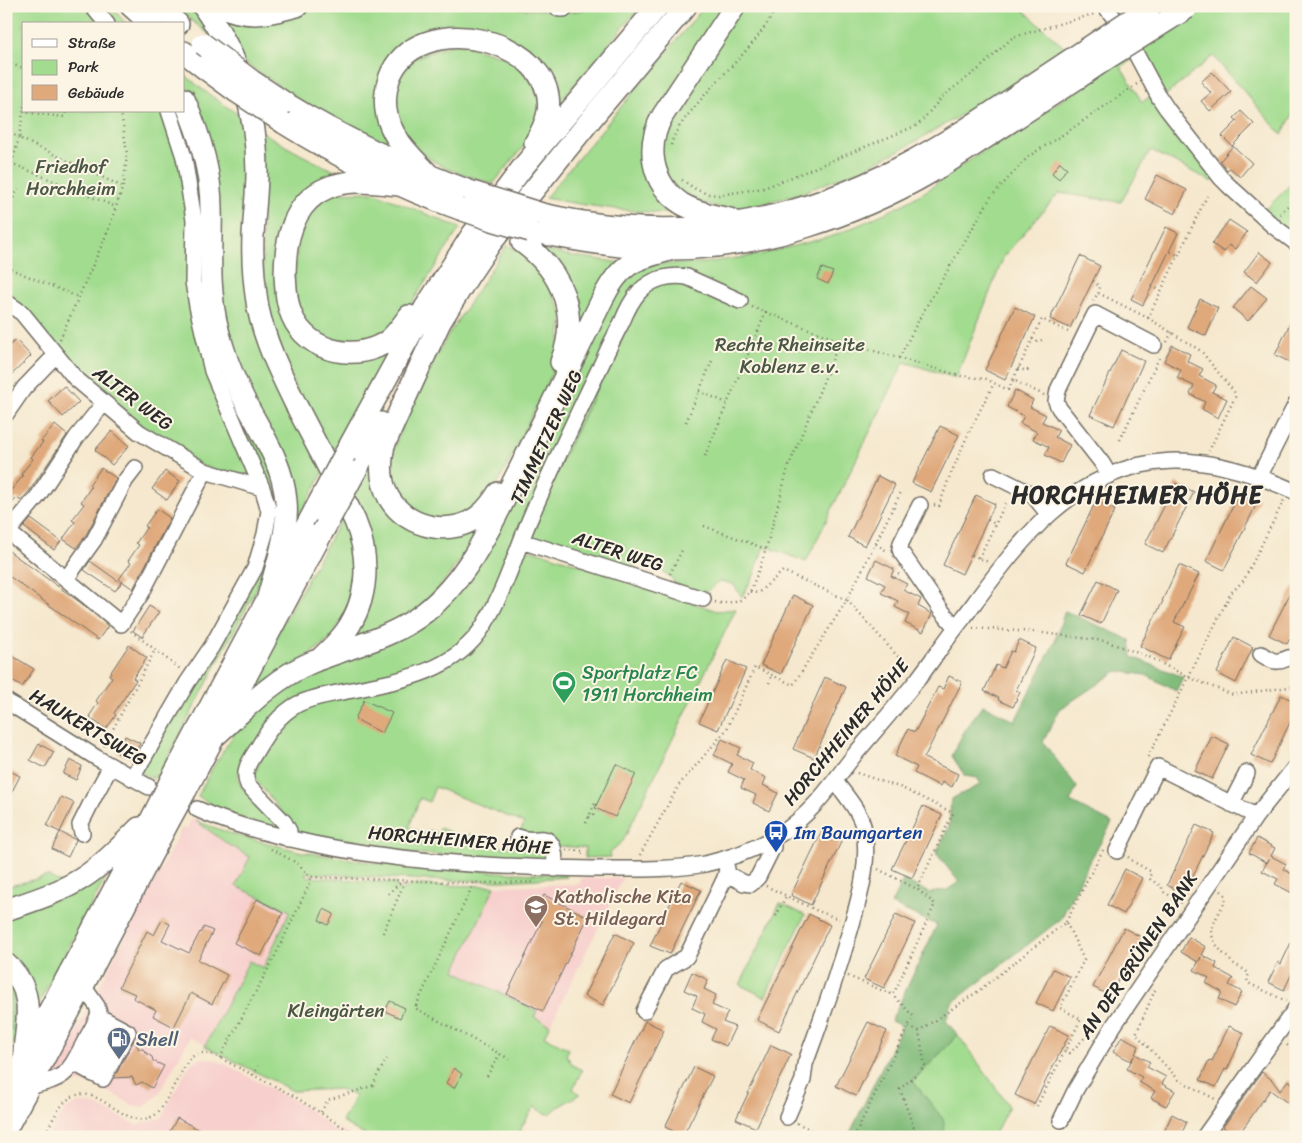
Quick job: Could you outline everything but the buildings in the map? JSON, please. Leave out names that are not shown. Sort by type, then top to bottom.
[{"type":"highway","points":[[157,6],[176,22]]},
{"type":"highway","points":[[203,6],[220,32],[240,76],[246,92],[254,129],[257,174],[253,264],[258,308],[264,334],[276,364],[355,521],[364,547],[365,574],[359,606],[346,631],[320,659]]},
{"type":"highway","points":[[220,6],[241,14],[254,15],[269,14],[297,6]]},
{"type":"highway","points":[[658,6],[524,168],[462,249],[390,339],[365,351],[351,353],[323,347],[300,329],[288,304],[286,290],[285,267],[287,246],[293,222],[307,201],[316,194],[338,184],[366,182],[399,185],[466,201],[531,229],[599,225],[640,229],[699,228],[776,216],[856,189],[902,167],[1071,71],[1109,56],[1188,7]]},
{"type":"highway","points":[[6,1092],[178,786],[267,601],[314,510],[350,463],[490,244],[594,115],[686,6]]},
{"type":"highway","points":[[736,6],[657,124],[654,135],[653,156],[659,179],[665,188],[683,204],[706,213],[745,222]]},
{"type":"highway","points":[[185,31],[202,67],[237,92],[284,113],[325,126],[368,149],[432,178],[492,220],[567,239],[602,244],[673,249],[720,245],[780,234],[866,205],[903,188],[937,169],[1071,71],[1151,6]]},
{"type":"highway","points":[[136,13],[148,22]]},
{"type":"highway","points":[[432,178],[404,147],[391,128],[386,113],[385,98],[392,70],[400,59],[410,50],[423,43],[452,37],[470,38],[506,48],[521,56],[540,75],[548,98],[548,110],[545,125],[524,168]]},
{"type":"highway","points":[[193,48],[252,81],[284,113],[348,160],[399,185]]},
{"type":"highway","points":[[185,101],[201,145],[210,186],[212,207],[211,290],[223,349],[238,387],[270,447],[282,476],[285,489],[284,532],[267,601]]},
{"type":"highway","points":[[441,320],[384,445],[381,463],[382,480],[385,490],[396,507],[405,515],[423,525],[444,528],[454,527],[473,520],[481,515],[495,498],[566,350],[569,320],[565,297],[556,278],[530,248],[531,229]]},
{"type":"highway","points":[[178,786],[214,737],[323,531],[350,463],[421,316],[462,249]]},
{"type":"highway","points":[[214,737],[276,683],[295,671],[320,659],[379,638],[403,626],[424,613],[450,588],[474,555],[490,527],[533,444],[602,298],[613,279],[629,264],[673,249]]},
{"type":"highway","points":[[6,910],[50,895],[81,879],[161,818]]},
{"type":"highway","points":[[6,1129],[83,986],[161,818]]},
{"type":"highway","points":[[6,964],[21,981],[27,1002],[23,1060]]},
{"type":"street","points":[[92,6],[104,22]]},
{"type":"street","points":[[1135,52],[1167,109],[1221,178],[1251,207],[1296,243]]},
{"type":"street","points":[[132,778],[190,678],[212,646],[254,568],[266,534],[269,510],[262,488],[207,356],[193,282],[194,220],[184,158],[169,112]]},
{"type":"street","name":"TIMMETZER WEG","points":[[288,839],[289,831],[284,822],[245,780],[247,766],[272,726],[288,710],[306,701],[408,677],[440,665],[468,646],[476,637],[490,614],[544,487],[628,308],[638,293],[653,281],[669,276],[679,276],[687,277],[740,301]]},
{"type":"street","name":"ALTER WEG","points":[[6,302],[22,313],[52,357],[139,432],[205,471],[262,488]]},
{"type":"street","points":[[1109,475],[1059,408],[1056,401],[1058,390],[1096,314],[1154,345]]},
{"type":"street","points":[[6,414],[24,388],[52,357]]},
{"type":"street","points":[[104,403],[76,438],[38,496],[7,531],[121,624],[141,594],[205,471]]},
{"type":"street","points":[[1260,477],[1296,404]]},
{"type":"street","name":"HORCHHEIMER HÖHE","points":[[197,809],[226,821],[288,839],[395,857],[555,869],[638,869],[695,865],[724,859],[751,850],[772,839],[791,827],[819,801],[918,678],[1020,546],[1049,515],[1077,492],[1109,475],[1142,465],[1179,460],[1215,464],[1260,477],[1293,491]]},
{"type":"street","points":[[66,579],[94,540],[125,481],[135,468]]},
{"type":"street","points":[[993,475],[1033,495],[1049,515]]},
{"type":"street","points":[[920,505],[901,543],[901,552],[941,610],[956,627]]},
{"type":"street","name":"ALTER WEG","points":[[521,541],[703,599]]},
{"type":"street","points":[[1261,654],[1275,661],[1292,657],[1296,658]]},
{"type":"street","name":"HAUKERTSWEG","points":[[6,701],[97,758],[149,787]]},
{"type":"street","points":[[1110,849],[1153,761],[1256,816]]},
{"type":"street","points":[[82,833],[80,825],[111,766]]},
{"type":"street","name":"AN DER GRÜNEN BANK","points":[[1061,1120],[1076,1089],[1114,1025],[1256,816],[1296,766]]},
{"type":"street","points":[[1231,804],[1247,773]]},
{"type":"street","points":[[787,1117],[803,1080],[805,1064],[838,972],[860,894],[866,864],[864,828],[839,775]]},
{"type":"street","points":[[518,837],[528,840],[541,838],[549,841],[555,850],[555,869]]},
{"type":"street","points":[[727,874],[744,883],[751,884],[758,877],[773,847],[772,839]]},
{"type":"street","points":[[644,1011],[666,969],[686,958],[727,874],[724,859]]},
{"type":"street","points":[[28,1088],[50,1082],[68,1072],[84,1068],[103,1079],[128,1032],[108,1022],[83,986]]},
{"type":"street","points":[[1204,1137],[1292,1005]]},
{"type":"street","points":[[84,1068],[108,1022]]},
{"type":"path","points":[[671,147],[676,133],[684,120],[752,43],[765,27],[777,6]]},
{"type":"path","points":[[680,179],[697,190],[708,194],[719,195],[764,188],[918,125],[944,95],[979,69],[1013,37],[1109,12]]},
{"type":"path","points":[[6,64],[22,68]]},
{"type":"path","points":[[899,358],[923,312],[991,197],[1029,156],[1148,76]]},
{"type":"path","points":[[12,163],[20,138],[23,112],[64,117],[66,112]]},
{"type":"path","points":[[52,357],[108,231],[123,187],[127,154],[121,112]]},
{"type":"path","points":[[6,130],[123,187]]},
{"type":"path","points":[[6,161],[116,206]]},
{"type":"path","points":[[6,211],[18,189]]},
{"type":"path","points":[[1148,318],[1207,196]]},
{"type":"path","points":[[1272,225],[1280,214],[1296,201]]},
{"type":"path","points":[[1171,252],[1178,256]]},
{"type":"path","points":[[6,267],[78,297]]},
{"type":"path","points":[[1090,308],[1100,287],[1093,280]]},
{"type":"path","points":[[1152,286],[1162,291]]},
{"type":"path","points":[[1098,292],[1148,318],[1201,351],[1234,392],[1235,397],[1209,451]]},
{"type":"path","points":[[740,301],[840,341],[961,376],[986,379],[1008,390],[1042,318],[1076,336]]},
{"type":"path","points":[[705,456],[766,312]]},
{"type":"path","points":[[1120,440],[1172,332]]},
{"type":"path","points":[[1032,339],[1039,342],[1042,339]]},
{"type":"path","points":[[703,599],[721,603],[735,602],[743,599],[750,592],[766,549],[788,468],[840,341]]},
{"type":"path","points":[[686,422],[712,361]]},
{"type":"path","points":[[1018,368],[1026,371],[1029,369]]},
{"type":"path","points":[[1013,380],[1056,401]]},
{"type":"path","points":[[920,505],[928,503],[939,506],[969,432],[994,383]]},
{"type":"path","points":[[699,391],[728,403]]},
{"type":"path","points":[[1153,761],[1188,677],[1230,593],[1244,580],[1293,491]]},
{"type":"path","points":[[638,869],[638,860],[679,785],[727,729],[755,667],[793,685],[847,600],[901,492]]},
{"type":"path","points":[[979,558],[1007,500]]},
{"type":"path","points":[[988,520],[996,524]]},
{"type":"path","points":[[704,526],[766,549]]},
{"type":"path","points":[[664,587],[682,550]]},
{"type":"path","points":[[972,555],[989,563]]},
{"type":"path","points":[[750,592],[758,593],[783,571],[847,600],[918,678]]},
{"type":"path","points":[[121,624],[190,678]]},
{"type":"path","points":[[956,627],[1035,632],[1105,641],[1150,657],[1188,677],[1234,695],[1296,686]]},
{"type":"path","points":[[97,758],[155,650]]},
{"type":"path","points":[[769,683],[772,674]]},
{"type":"path","points":[[839,775],[902,788],[953,813],[917,889]]},
{"type":"path","points":[[586,823],[596,801]]},
{"type":"path","points":[[589,817],[598,812]]},
{"type":"path","points":[[266,846],[297,863],[311,877],[474,883],[537,882]]},
{"type":"path","points":[[1110,849],[1129,857],[1150,871],[1149,878],[1162,887],[1164,892],[1193,908]]},
{"type":"path","points":[[885,873],[917,889],[935,904],[893,995]]},
{"type":"path","points":[[220,1058],[275,956],[311,877]]},
{"type":"path","points":[[388,894],[404,881]]},
{"type":"path","points":[[383,933],[404,881]]},
{"type":"path","points":[[1211,882],[1225,895],[1226,899],[1211,934],[1219,948],[1227,958],[1247,971],[1249,974],[1248,983],[1292,1005]]},
{"type":"path","points":[[474,883],[415,1008],[511,1060]]},
{"type":"path","points":[[762,884],[837,919]]},
{"type":"path","points":[[776,916],[786,896]]},
{"type":"path","points":[[919,1031],[977,992],[1066,922],[1084,960],[1060,1008],[1081,1019],[1037,1106]]},
{"type":"path","points":[[854,1137],[913,1016],[893,995],[855,979]]},
{"type":"path","points":[[1145,979],[1157,986],[1136,1034],[1179,1080],[1227,1105]]},
{"type":"path","points":[[1066,1050],[1070,1053],[1103,1019],[1114,1025]]},
{"type":"path","points":[[908,1027],[919,1031]]},
{"type":"path","points":[[916,1137],[900,1089],[924,1066],[919,1031]]},
{"type":"path","points":[[43,1137],[63,1104],[75,1096],[83,1094],[94,1097],[134,1118],[142,1120],[150,1118],[158,1113],[191,1057],[202,1053],[209,1053],[220,1058],[292,1095],[359,1137]]},
{"type":"path","points":[[487,1076],[500,1054]]},
{"type":"path","points":[[321,1113],[328,1100],[374,1085],[387,1059]]},
{"type":"path","points":[[253,1075],[258,1066]]},
{"type":"path","points":[[83,1094],[85,1088]]},
{"type":"path","points":[[787,1117],[825,1137]]},
{"type":"shaded area","points":[[192,819],[250,857],[236,886],[290,911],[263,968],[249,961],[206,1045],[190,1037],[158,1095],[144,1107],[135,1106],[96,1085],[81,1082],[72,1083],[57,1094],[53,1075],[182,828],[186,830]]},
{"type":"shaded area","name":"Katholische Kita St. Hildegard","points":[[581,878],[623,878],[550,1025],[534,1017],[537,1011],[455,971],[495,886],[580,884]]},
{"type":"shaded area","points":[[204,1058],[225,1064],[308,1109],[335,1132],[339,1129],[354,1137],[47,1137],[59,1118],[67,1109],[76,1104],[96,1105],[136,1125],[161,1118],[186,1070],[198,1059]]},
{"type":"green space","name":"Friedhof Horchheim","points":[[6,6],[87,6],[100,22],[22,22],[22,112],[165,112],[180,160],[190,220],[190,283],[255,482],[202,466],[144,429],[6,302]]},
{"type":"green space","points":[[97,6],[110,6],[125,22],[110,22]]},
{"type":"green space","points":[[174,6],[197,6],[223,46]]},
{"type":"green space","points":[[320,6],[509,6],[571,12],[605,6],[641,6],[555,108],[555,96],[474,32],[387,70],[404,157],[306,104],[244,62],[220,15],[295,14]]},
{"type":"green space","points":[[705,6],[728,6],[649,125],[681,214],[613,209],[545,198]]},
{"type":"green space","points":[[743,6],[1019,6],[1066,49],[994,96],[904,148],[862,169],[799,194],[756,205],[721,208],[678,195],[658,155],[673,108]]},
{"type":"green space","points":[[1206,6],[1296,6],[1296,108],[1282,135],[1213,56],[1165,96],[1137,50]]},
{"type":"green space","points":[[457,43],[517,61],[543,100],[528,141],[493,184],[448,169],[433,161],[420,152],[392,116],[390,97],[407,61]]},
{"type":"green space","name":"Rechte Rheinseite Koblenz e.v.","points":[[1132,54],[1134,58],[1121,67],[1142,102],[1153,95],[1217,177],[1212,182],[1151,150],[1121,202],[1059,193],[1004,256],[956,378],[904,362],[806,562],[770,548],[766,549],[764,546],[754,575],[742,597],[733,584],[720,581],[704,594],[673,583],[674,581],[667,574],[642,562],[638,561],[633,572],[531,537],[530,526],[651,278],[480,623],[452,652],[422,669],[306,695],[239,769],[238,779],[242,788],[280,827],[277,830],[222,812],[198,796],[213,767],[236,731],[274,691],[440,607],[626,274],[655,264],[703,263],[758,255],[833,236],[861,224],[902,205],[931,188],[955,170]]},
{"type":"green space","points":[[185,75],[250,123],[247,259],[323,473],[308,500],[288,547],[292,526],[228,344],[191,98],[185,86]]},
{"type":"green space","points":[[172,112],[183,112],[202,177],[204,273],[269,461],[279,512],[266,570],[158,776],[155,775],[153,779],[140,772],[168,722],[271,519],[214,369]]},
{"type":"green space","points":[[261,131],[303,156],[347,176],[281,241],[309,348],[399,336],[341,446],[337,445],[331,457],[299,398],[267,311],[263,281]]},
{"type":"green space","points":[[1296,179],[1296,239],[1264,211]]},
{"type":"green space","points":[[373,192],[460,228],[397,326],[389,333],[342,347],[304,323],[293,288],[300,224],[331,193]]},
{"type":"green space","points":[[507,245],[516,249],[543,274],[563,314],[557,362],[496,488],[479,508],[445,522],[408,510],[386,472],[413,395],[449,334]]},
{"type":"green space","points":[[539,249],[623,263],[577,339]]},
{"type":"green space","points":[[376,446],[392,514],[481,522],[479,535],[425,606],[357,640],[349,636],[357,625],[352,499]]},
{"type":"green space","points":[[344,514],[354,539],[356,591],[332,638],[246,700],[274,639]]},
{"type":"green space","points":[[530,550],[717,611],[736,609],[623,841],[610,852],[610,857],[585,858],[585,848],[559,846],[520,832],[524,823],[435,787],[429,802],[420,798],[409,827],[427,835],[429,830],[438,833],[440,828],[467,839],[469,834],[504,848],[506,844],[514,848],[516,843],[539,844],[546,846],[549,858],[541,861],[403,853],[306,836],[294,828],[253,776],[271,740],[290,712],[447,667],[524,553]]},
{"type":"green space","points":[[1065,611],[1130,640],[1132,657],[1183,677],[1176,691],[1146,675],[1117,671],[1060,709],[1043,742],[1077,787],[1070,802],[1112,823],[1088,864],[1061,919],[952,1003],[946,1021],[958,1035],[913,1081],[943,1119],[945,1129],[936,1137],[848,1137],[902,1026],[891,1021],[937,925],[891,904],[903,880],[930,893],[947,890],[959,882],[936,853],[949,827],[951,799],[980,785],[978,778],[965,776],[952,756],[965,729],[983,705],[1015,721],[1054,643]]},
{"type":"green space","name":"Kleingärten","points":[[196,821],[232,834],[302,852],[382,864],[566,875],[567,877],[504,881],[426,880],[305,873],[305,875],[311,877],[395,883],[398,888],[404,890],[410,885],[495,886],[455,971],[537,1011],[534,1017],[550,1025],[544,1036],[569,1049],[566,1055],[574,1066],[582,1070],[573,1089],[580,1094],[550,1114],[534,1107],[520,1129],[532,1137],[368,1137],[342,1122],[355,1096],[340,1089],[293,1091],[205,1046],[249,961],[263,968],[290,911],[236,886],[250,857],[229,845]]},
{"type":"green space","points":[[111,868],[34,1012],[6,959],[6,916]]},
{"type":"green space","points":[[48,876],[62,884],[6,905],[6,887]]},
{"type":"green space","points":[[780,903],[805,915],[765,997],[740,985]]},
{"type":"green space","points":[[6,972],[20,994],[17,1035],[6,1025]]},
{"type":"green space","points":[[6,1025],[17,1035],[6,1059]]},
{"type":"green space","points":[[958,1035],[1009,1106],[993,1137],[936,1137],[945,1129],[913,1081]]},
{"type":"place","name":"Sportplatz FC 1911 Horchheim","points":[[564,704]]},
{"type":"place","name":"Im Baumgarten","points":[[776,853]]},
{"type":"place","name":"Katholische Kita St. Hildegard","points":[[536,928]]},
{"type":"place","name":"Shell","points":[[119,1060]]},
{"type":"district","name":"HORCHHEIMER HÖHE","points":[[1137,495]]}]
